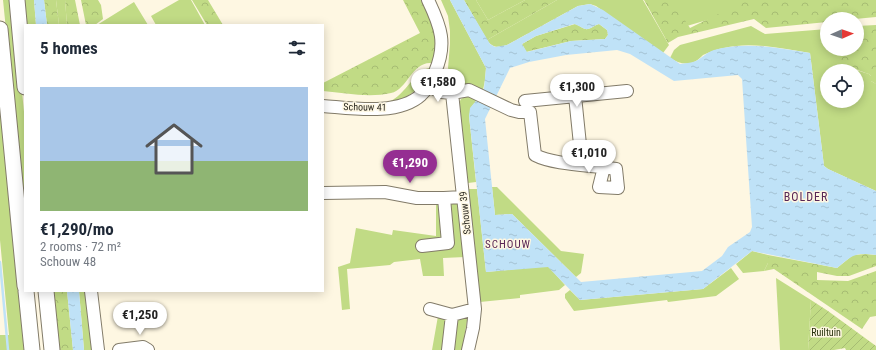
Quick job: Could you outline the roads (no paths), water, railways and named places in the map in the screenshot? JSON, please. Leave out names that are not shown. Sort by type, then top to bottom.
[{"type":"main road","points":[[17,0],[24,76]]},
{"type":"main road","points":[[0,29],[24,276]]},
{"type":"main road","points":[[26,292],[32,350]]},
{"type":"main road","points":[[46,292],[52,350]]},
{"type":"street","name":"Schouw 41","points":[[324,106],[363,109],[392,108],[420,96],[429,86],[440,61],[442,50],[442,37],[437,18],[428,0]]},
{"type":"street","points":[[429,86],[441,92],[452,93],[469,90],[519,112],[530,112],[535,154],[542,158],[610,168]]},
{"type":"street","points":[[525,101],[627,91]]},
{"type":"street","name":"Schouw 39","points":[[452,93],[475,309],[473,328],[468,350]]},
{"type":"street","points":[[575,96],[582,164]]},
{"type":"street","points":[[610,168],[618,188],[599,187],[610,168]]},
{"type":"street","points":[[324,193],[386,192],[417,198],[463,196]]},
{"type":"street","points":[[422,246],[448,243],[444,198]]},
{"type":"street","points":[[91,292],[98,350]]},
{"type":"street","points":[[430,309],[452,315],[475,309]]},
{"type":"street","points":[[448,350],[452,315]]},
{"type":"street","points":[[119,350],[143,348],[148,350]]},
{"type":"water","points":[[34,0],[44,0],[47,24],[36,24]]},
{"type":"water","points":[[450,0],[464,0],[490,44],[495,47],[507,45],[578,6],[590,4],[603,10],[680,64],[696,61],[709,52],[726,47],[762,46],[810,53],[824,166],[876,191],[876,255],[858,254],[851,257],[837,268],[752,251],[703,289],[580,300],[548,267],[486,272],[469,116],[470,108],[480,96],[484,88],[486,68]],"holes":[[[574,24],[586,29],[599,24],[607,30],[608,35],[605,39],[571,41],[527,52],[522,44],[536,36]],[[617,50],[630,54],[674,81],[738,75],[742,79],[752,227],[750,232],[728,247],[722,256],[702,271],[581,282],[512,214],[495,215],[485,119],[510,68],[529,62],[566,55]]]},
{"type":"water","points":[[67,292],[79,292],[84,350],[73,350]]},
{"type":"waterway","points":[[0,262],[8,350]]},
{"type":"district","name":"BOLDER","points":[[806,197]]},
{"type":"district","name":"SCHOUW","points":[[508,244]]},
{"type":"park label","name":"Ruiltuin","points":[[826,332]]}]
